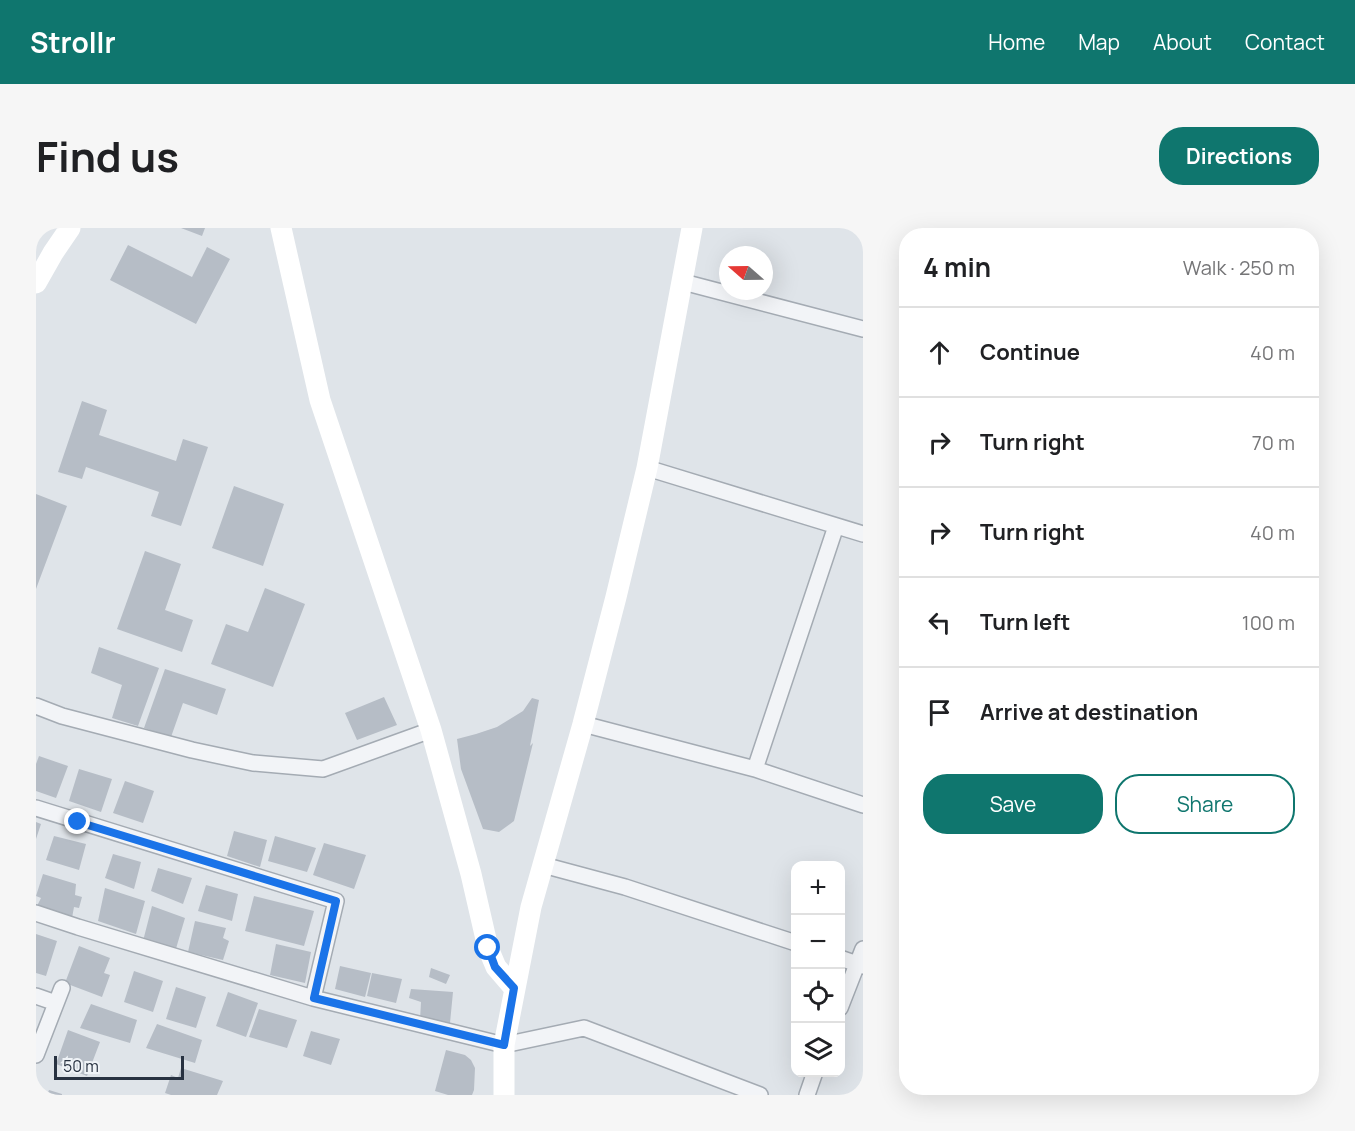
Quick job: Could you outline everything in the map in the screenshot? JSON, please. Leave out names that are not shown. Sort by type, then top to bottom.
[{"type":"main road","points":[[36,283],[70,228]]},
{"type":"main road","points":[[281,228],[320,400],[432,730],[471,874],[488,948],[495,967],[514,988]]},
{"type":"main road","points":[[504,1095],[504,1045],[531,907],[616,597],[646,468],[692,228]]},
{"type":"street","points":[[682,282],[863,329]]},
{"type":"street","points":[[646,468],[863,534]]},
{"type":"street","points":[[755,769],[836,526]]},
{"type":"street","points":[[36,706],[62,716],[192,750],[253,763],[322,769],[432,730]]},
{"type":"street","points":[[583,724],[755,769],[863,805]]},
{"type":"street","points":[[36,808],[336,901],[314,998]]},
{"type":"street","points":[[543,865],[625,887],[791,942]]},
{"type":"street","points":[[36,913],[314,998],[504,1045],[584,1028],[760,1095]]},
{"type":"street","points":[[845,997],[860,965],[863,949]]},
{"type":"street","points":[[845,960],[860,965]]},
{"type":"street","points":[[36,996],[59,995],[36,1055]]},
{"type":"street","points":[[807,1095],[813,1077]]},
{"type":"building","points":[[181,228],[205,228],[202,236]]},
{"type":"building","points":[[128,245],[192,277],[207,247],[230,259],[196,324],[110,280]]},
{"type":"building","points":[[82,401],[107,410],[99,435],[176,461],[183,439],[208,447],[181,526],[151,516],[159,492],[86,467],[82,479],[58,472]]},
{"type":"building","points":[[234,486],[284,504],[263,566],[212,548]]},
{"type":"building","points":[[36,494],[67,506],[36,589]]},
{"type":"building","points":[[145,551],[181,564],[165,610],[193,620],[182,652],[117,629]]},
{"type":"building","points":[[265,588],[305,604],[273,687],[211,664],[226,624],[248,632]]},
{"type":"building","points":[[99,647],[159,668],[138,726],[112,718],[122,685],[91,673]]},
{"type":"building","points":[[165,669],[226,689],[217,715],[183,703],[171,737],[144,728]]},
{"type":"building","points":[[384,697],[397,725],[357,740],[345,713]]},
{"type":"building","points":[[532,698],[539,700],[530,746],[533,743],[514,821],[499,832],[483,829],[461,769],[457,739],[497,727],[523,711]]},
{"type":"building","points":[[39,756],[68,766],[56,798],[36,791],[36,764]]},
{"type":"building","points":[[79,769],[112,779],[101,812],[69,801]]},
{"type":"building","points":[[125,781],[154,791],[143,823],[113,813]]},
{"type":"building","points":[[36,822],[41,824],[36,839]]},
{"type":"building","points":[[234,831],[267,840],[260,867],[227,856]]},
{"type":"building","points":[[54,836],[86,844],[79,870],[46,860]]},
{"type":"building","points":[[275,836],[316,848],[307,872],[268,861]]},
{"type":"building","points":[[324,843],[366,855],[354,889],[313,875]]},
{"type":"building","points":[[113,854],[141,862],[134,889],[105,878]]},
{"type":"building","points":[[158,868],[192,878],[183,904],[151,891]]},
{"type":"building","points":[[43,874],[76,884],[75,895],[82,897],[79,908],[74,907],[72,918],[36,908],[41,898],[36,896]]},
{"type":"building","points":[[206,885],[238,894],[232,921],[198,911]]},
{"type":"building","points":[[105,888],[145,901],[136,934],[98,921]]},
{"type":"building","points":[[254,896],[314,911],[304,946],[245,931]]},
{"type":"building","points":[[152,906],[185,918],[175,952],[143,941]]},
{"type":"building","points":[[195,921],[226,928],[223,938],[229,941],[223,960],[188,952]]},
{"type":"building","points":[[36,934],[57,941],[46,976],[36,973]]},
{"type":"building","points":[[276,944],[311,952],[305,983],[270,975]]},
{"type":"building","points":[[79,946],[110,958],[104,973],[110,975],[102,997],[65,983]]},
{"type":"building","points":[[340,966],[371,973],[365,997],[335,989]]},
{"type":"building","points":[[431,968],[450,975],[446,984],[429,977]]},
{"type":"building","points":[[134,971],[163,981],[153,1012],[124,1002]]},
{"type":"building","points":[[372,973],[402,979],[396,1003],[367,996]]},
{"type":"building","points":[[176,987],[206,997],[196,1028],[166,1019]]},
{"type":"building","points":[[411,989],[453,992],[450,1023],[420,1020],[421,1002],[409,998]]},
{"type":"building","points":[[228,992],[258,1003],[246,1037],[216,1026]]},
{"type":"building","points":[[91,1004],[137,1020],[130,1043],[80,1028]]},
{"type":"building","points":[[259,1009],[297,1020],[287,1048],[249,1037]]},
{"type":"building","points":[[157,1024],[202,1040],[195,1063],[146,1048]]},
{"type":"building","points":[[68,1030],[100,1042],[87,1076],[56,1064]]},
{"type":"building","points":[[311,1031],[340,1039],[331,1065],[303,1056]]},
{"type":"building","points":[[446,1050],[465,1055],[471,1060],[475,1068],[472,1095],[448,1095],[435,1091]]},
{"type":"building","points":[[181,1068],[223,1081],[217,1095],[165,1093],[171,1075],[178,1078]]},
{"type":"building","points":[[49,1090],[62,1094],[62,1095],[47,1095]]},
{"type":"route","points":[[78,822],[336,901],[314,998],[504,1045],[514,988],[495,967],[488,948]]}]
